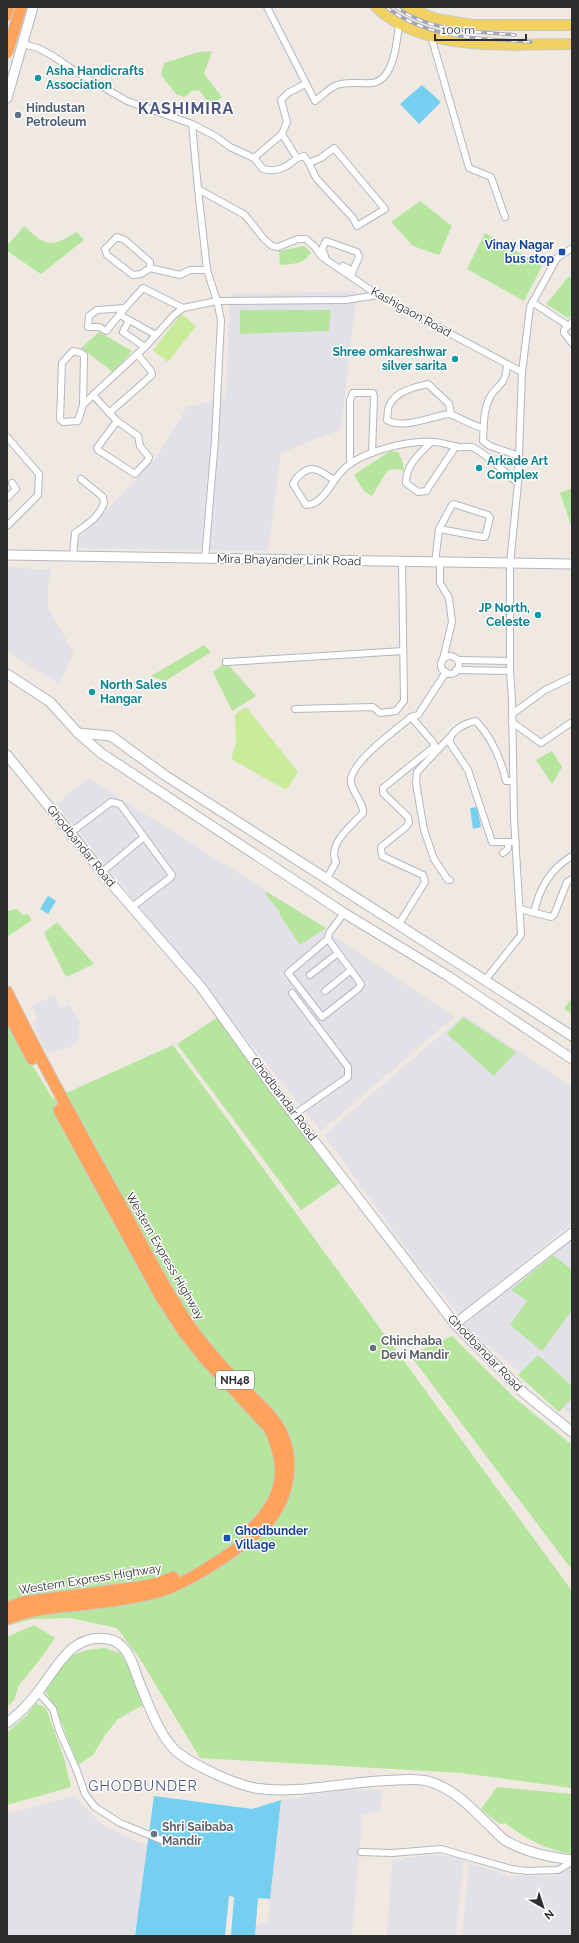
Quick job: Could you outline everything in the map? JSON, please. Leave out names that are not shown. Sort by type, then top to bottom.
[{"type":"highway","points":[[7,15],[9,7]]},
{"type":"highway","points":[[7,53],[21,7]]},
{"type":"highway","name":"Western Express Highway","points":[[7,992],[51,1080],[185,1320],[211,1354],[269,1414],[278,1426],[285,1440],[289,1469],[286,1488],[280,1506],[270,1520],[259,1531],[231,1551],[185,1580],[155,1593],[98,1603],[42,1609],[7,1619]]},
{"type":"highway","name":"Western Express Highway","points":[[7,1011],[161,1297],[183,1331],[205,1359],[270,1428],[278,1447],[282,1472],[278,1489],[273,1501],[259,1521],[246,1534],[218,1553],[171,1578],[139,1586],[23,1602],[7,1608]]},
{"type":"main road","points":[[376,7],[385,16],[399,24],[430,36],[471,43],[572,44]]},
{"type":"main road","points":[[406,7],[436,19],[473,25],[572,25]]},
{"type":"main road","points":[[471,43],[473,25]]},
{"type":"street","points":[[7,98],[33,7]]},
{"type":"street","points":[[267,7],[315,101],[338,85],[353,82],[370,83],[380,80],[389,70],[395,57],[399,24]]},
{"type":"street","points":[[430,36],[469,168],[491,177],[505,218]]},
{"type":"street","points":[[7,37],[23,44],[38,48],[54,56],[75,72],[127,101],[192,124],[215,136],[230,147],[254,158],[264,169],[271,171],[284,168],[297,158],[304,156],[316,178],[353,218],[357,226],[385,210],[334,148],[322,158],[309,163]]},
{"type":"street","points":[[254,158],[282,134],[287,122],[281,104],[282,97],[305,84]]},
{"type":"street","points":[[192,124],[207,270],[217,300],[221,320],[215,440],[205,559]]},
{"type":"street","points":[[282,134],[297,158]]},
{"type":"street","name":"Kashigaon Road","points":[[198,189],[245,215],[264,239],[272,246],[278,247],[298,239],[306,240],[314,246],[322,257],[352,273],[378,295],[522,372]]},
{"type":"street","points":[[150,268],[150,262],[125,240],[117,237],[105,249],[107,255],[133,274],[141,274],[150,268],[180,275],[190,270],[207,270]]},
{"type":"street","points":[[338,265],[328,259],[322,252],[326,241],[357,252],[359,257],[352,273]]},
{"type":"street","points":[[486,979],[521,935],[513,781],[510,672],[510,564],[518,483],[522,372],[530,307],[557,258],[570,249]]},
{"type":"street","points":[[125,308],[97,310],[89,316],[87,325],[89,327],[99,327],[106,331],[140,290],[146,288],[182,308]]},
{"type":"street","points":[[83,405],[84,355],[73,351],[62,363],[60,419],[62,422],[78,421],[83,405],[145,347],[182,308],[217,300],[346,300],[378,295]]},
{"type":"street","points":[[532,302],[570,324],[564,333],[572,343]]},
{"type":"street","points":[[120,315],[156,335]]},
{"type":"street","points":[[130,320],[123,332],[145,347]]},
{"type":"street","points":[[109,413],[152,375],[151,371],[137,354]]},
{"type":"street","points":[[508,365],[506,377],[491,396],[486,408],[483,441],[490,446],[519,456]]},
{"type":"street","points":[[451,414],[449,404],[428,384],[414,387],[396,396],[389,405],[387,420],[401,424],[451,414],[473,426],[484,428]]},
{"type":"street","points":[[350,464],[350,400],[353,393],[373,393],[372,453]]},
{"type":"street","points":[[93,395],[117,421],[138,436],[140,446],[149,457],[135,474],[97,448],[117,421]]},
{"type":"street","points":[[7,437],[38,470],[39,492],[7,526]]},
{"type":"street","points":[[334,480],[318,470],[311,468],[304,471],[293,484],[306,504],[313,505],[317,503],[334,480],[356,459],[396,447],[431,442],[472,447],[518,483]]},
{"type":"street","points":[[431,442],[410,464],[406,475],[406,484],[418,492],[426,490],[456,446]]},
{"type":"street","points":[[73,556],[76,533],[96,518],[102,510],[104,503],[102,497],[81,479]]},
{"type":"street","points":[[7,498],[16,489],[12,482]]},
{"type":"street","points":[[439,529],[485,537],[490,518],[488,515],[453,504],[439,529],[438,563],[440,583],[449,598],[452,622],[442,668],[446,672],[451,673],[456,670],[459,665],[458,660]]},
{"type":"street","name":"Mira Bhayander Link Road","points":[[7,555],[572,564]]},
{"type":"street","points":[[295,709],[373,707],[380,713],[396,711],[404,701],[402,562]]},
{"type":"street","points":[[226,662],[403,651]]},
{"type":"street","points":[[443,659],[451,656],[458,660],[510,661]]},
{"type":"street","points":[[456,670],[510,672]]},
{"type":"street","points":[[326,880],[336,862],[334,858],[334,846],[364,813],[364,808],[351,782],[352,772],[360,761],[411,717],[418,715],[446,672]]},
{"type":"street","points":[[7,674],[50,702],[78,733],[101,753],[344,913],[448,976],[572,1059]]},
{"type":"street","points":[[512,714],[545,690],[572,677]]},
{"type":"street","points":[[399,924],[425,882],[425,878],[423,875],[382,856],[381,847],[406,827],[409,822],[408,817],[383,793],[382,788],[435,746],[411,717]]},
{"type":"street","points":[[513,781],[506,781],[503,766],[494,746],[476,721],[452,732],[450,743],[468,770],[492,842],[516,842]]},
{"type":"street","points":[[512,722],[540,744],[572,722]]},
{"type":"street","points":[[78,733],[111,736],[166,776],[326,880],[486,979],[572,1036]]},
{"type":"street","points":[[450,738],[417,772],[416,783],[424,830],[434,859],[448,880],[450,880]]},
{"type":"street","name":"Ghodbandar Road","points":[[7,755],[102,872],[201,987],[294,1114],[455,1324],[524,1393],[572,1432]]},
{"type":"street","points":[[70,833],[111,802],[120,804],[172,875],[132,907]]},
{"type":"street","points":[[102,872],[144,837]]},
{"type":"street","points":[[503,853],[508,849],[508,842]]},
{"type":"street","points":[[534,913],[536,901],[549,874],[556,866],[572,856]]},
{"type":"street","points":[[520,909],[551,917],[554,915],[567,882],[572,879]]},
{"type":"street","points":[[328,939],[361,984],[359,988],[324,1016],[320,1016],[288,973],[328,939],[329,933],[344,913]]},
{"type":"street","points":[[310,975],[338,953]]},
{"type":"street","points":[[324,991],[351,970]]},
{"type":"street","points":[[292,993],[348,1067],[348,1077],[294,1114]]},
{"type":"street","points":[[455,1324],[572,1233]]},
{"type":"street","points":[[7,1723],[22,1712],[56,1666],[75,1646],[96,1638],[112,1640],[116,1641],[130,1657],[141,1687],[160,1728],[170,1745],[180,1755],[230,1780],[253,1788],[286,1789],[378,1781],[425,1780],[438,1784],[455,1794],[506,1842],[545,1856],[572,1861]]},
{"type":"street","points":[[38,1692],[53,1709],[59,1730],[77,1771],[85,1794],[95,1808],[120,1823],[164,1841]]},
{"type":"street","points":[[361,1852],[392,1853],[441,1849],[511,1869],[527,1871],[558,1870],[572,1861]]},
{"type":"shaded area","points":[[357,291],[341,429],[281,453],[268,551],[70,548],[156,458],[187,407],[226,398],[230,294]]},
{"type":"shaded area","points":[[7,567],[52,570],[48,582],[48,608],[74,653],[59,684],[7,651]]},
{"type":"shaded area","points":[[88,778],[262,888],[454,1017],[321,1131],[56,804]]},
{"type":"shaded area","points":[[54,995],[60,1008],[69,1005],[81,1023],[78,1028],[80,1038],[73,1046],[48,1054],[32,1023],[37,1019],[32,1006]]},
{"type":"shaded area","points":[[464,1015],[572,1087],[572,1224],[459,1314],[419,1266],[324,1135]]},
{"type":"shaded area","points":[[572,1237],[572,1415],[462,1324]]},
{"type":"shaded area","points":[[383,1789],[380,1810],[361,1815],[362,1821],[352,1936],[256,1936],[256,1925],[268,1922],[274,1850],[281,1800],[343,1790]]},
{"type":"shaded area","points":[[74,1796],[101,1824],[147,1846],[135,1936],[7,1936],[7,1814]]},
{"type":"shaded area","points":[[430,1855],[464,1858],[456,1936],[387,1936],[392,1860]]},
{"type":"shaded area","points":[[469,1863],[510,1876],[554,1876],[572,1867],[572,1936],[462,1936]]},
{"type":"green space","points":[[212,51],[204,74],[222,97],[212,105],[199,90],[191,91],[185,97],[177,95],[161,75],[164,63],[199,52]]},
{"type":"green space","points":[[420,201],[452,226],[439,255],[413,246],[391,222]]},
{"type":"green space","points":[[24,226],[38,238],[49,243],[60,241],[77,232],[84,240],[41,274],[7,251],[7,246]]},
{"type":"green space","points":[[485,233],[542,266],[524,301],[467,269]]},
{"type":"green space","points":[[304,246],[311,252],[305,259],[298,263],[280,265],[279,251]]},
{"type":"green space","points":[[569,276],[572,279],[572,316],[568,318],[546,304]]},
{"type":"green space","points":[[240,310],[331,310],[329,331],[240,334]]},
{"type":"green space","points":[[181,314],[196,326],[168,362],[153,350]]},
{"type":"green space","points":[[99,332],[132,351],[113,372],[81,348]]},
{"type":"green space","points":[[390,451],[398,452],[402,460],[404,470],[395,469],[387,471],[372,496],[364,491],[354,475]]},
{"type":"green space","points":[[572,488],[572,528],[560,493]]},
{"type":"green space","points":[[204,645],[211,652],[165,681],[151,676]]},
{"type":"green space","points":[[226,662],[256,696],[232,711],[213,672]]},
{"type":"green space","points":[[246,707],[298,772],[286,790],[231,759],[236,743],[235,714]]},
{"type":"green space","points":[[552,751],[562,767],[552,784],[536,760]]},
{"type":"green space","points":[[267,892],[326,928],[300,945],[280,915],[280,912],[265,894]]},
{"type":"green space","points":[[16,909],[23,915],[28,914],[32,920],[7,937],[7,911]]},
{"type":"green space","points":[[57,922],[94,964],[66,977],[44,933]]},
{"type":"green space","points":[[572,997],[572,1014],[564,1009]]},
{"type":"green space","points":[[218,1017],[340,1183],[301,1210],[177,1044]]},
{"type":"green space","points":[[463,1017],[516,1052],[494,1076],[447,1034]]},
{"type":"green space","points":[[7,1024],[53,1099],[173,1045],[572,1591],[572,1788],[462,1773],[200,1758],[140,1659],[117,1628],[71,1618],[32,1619],[7,1626]]},
{"type":"green space","points":[[553,1255],[572,1270],[572,1310],[542,1351],[510,1325],[527,1301],[511,1290]]},
{"type":"green space","points":[[452,1336],[516,1399],[572,1445],[572,1570],[410,1355]]},
{"type":"green space","points":[[538,1355],[572,1386],[572,1398],[559,1412],[518,1375]]},
{"type":"green space","points":[[34,1625],[55,1638],[19,1685],[14,1700],[7,1707],[7,1637]]},
{"type":"green space","points":[[105,1648],[120,1653],[126,1661],[143,1705],[118,1719],[105,1735],[93,1755],[78,1765],[58,1714],[45,1690],[68,1657],[87,1650]]},
{"type":"green space","points":[[36,1703],[46,1708],[64,1758],[71,1787],[7,1805],[7,1733],[27,1715]]},
{"type":"green space","points":[[497,1787],[572,1794],[572,1854],[545,1847],[521,1834],[505,1823],[500,1824],[481,1809]]},
{"type":"water","points":[[422,85],[441,102],[419,124],[400,104]]},
{"type":"water","points":[[477,807],[481,827],[473,829],[470,808]]},
{"type":"water","points":[[48,896],[56,901],[48,914],[40,909]]},
{"type":"water","points":[[154,1796],[252,1809],[281,1800],[270,1899],[258,1898],[255,1936],[231,1936],[234,1897],[229,1896],[225,1936],[135,1936]]},
{"type":"railway","points":[[386,7],[403,18],[438,32],[474,38],[531,42]]},
{"type":"railway","points":[[396,7],[409,15],[438,26],[468,31],[515,35]]},
{"type":"place","name":"Asha Handicrafts Association","points":[[38,78]]},
{"type":"place","name":"Hindustan Petroleum","points":[[18,115]]},
{"type":"place","name":"Vinay Nagar bus stop","points":[[562,252]]},
{"type":"place","name":"Shree omkareshwar silver sarita","points":[[455,359]]},
{"type":"place","name":"Arkade Art Complex","points":[[479,468]]},
{"type":"place","name":"JP North, Celeste","points":[[538,615]]},
{"type":"place","name":"North Sales Hangar","points":[[92,692]]},
{"type":"place","name":"Chinchaba Devi Mandir","points":[[373,1348]]},
{"type":"place","name":"Ghodbunder Village","points":[[227,1538]]},
{"type":"place","name":"Shri Saibaba Mandir","points":[[154,1834]]},
{"type":"district","name":"KASHIMIRA","points":[[186,108]]},
{"type":"district","name":"GHODBUNDER","points":[[143,1786]]}]
